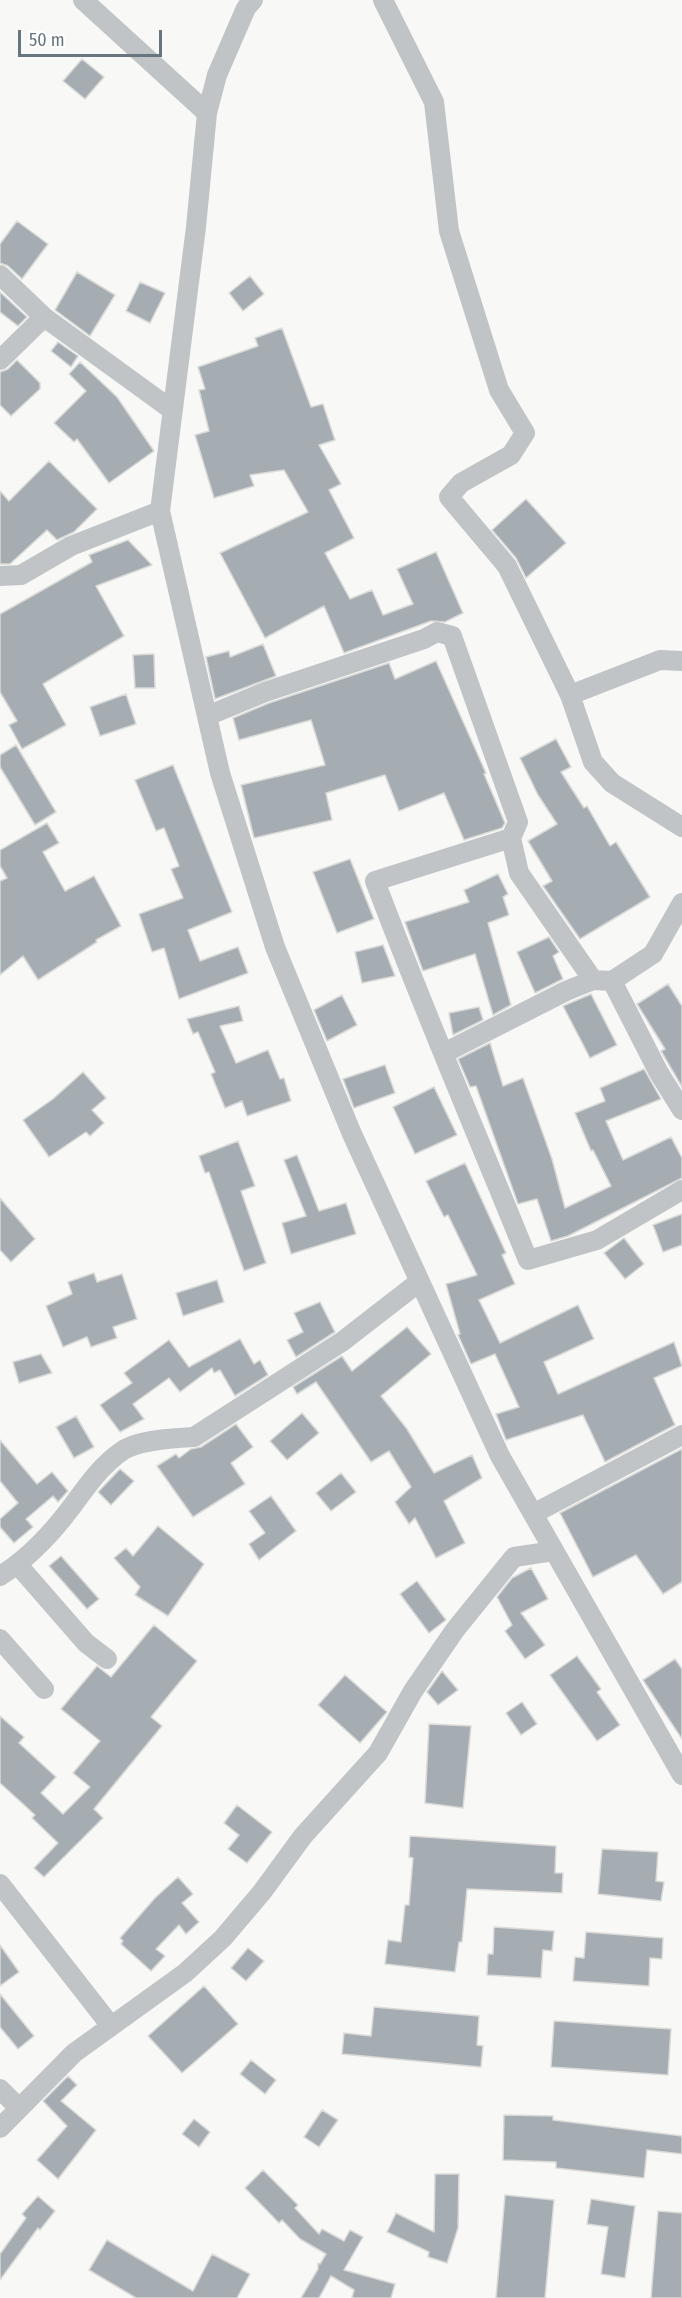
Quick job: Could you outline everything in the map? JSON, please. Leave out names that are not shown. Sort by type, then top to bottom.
[{"type":"street","points":[[83,0],[207,113]]},
{"type":"street","points":[[253,0],[246,8],[217,75],[207,113],[196,227],[160,511],[220,773],[275,947],[352,1134],[419,1282],[500,1456],[682,1775]]},
{"type":"street","points":[[383,0],[434,102],[449,231],[499,390],[525,433],[511,455],[461,483],[448,497],[507,566],[570,695],[593,762],[612,783],[682,827]]},
{"type":"street","points":[[0,275],[44,318],[172,410]]},
{"type":"street","points":[[0,360],[44,318]]},
{"type":"street","points":[[0,576],[21,575],[71,546],[160,511]]},
{"type":"street","points":[[207,716],[265,692],[424,639],[437,632],[452,636],[462,666],[471,683],[518,822],[511,838],[519,873],[603,981],[682,1110]]},
{"type":"street","points":[[570,695],[660,660],[682,661]]},
{"type":"street","points":[[511,838],[375,881],[421,1004],[444,1053],[528,1260],[597,1240],[682,1190]]},
{"type":"street","points":[[444,1053],[603,981],[653,954],[682,903]]},
{"type":"street","points":[[0,1576],[18,1565],[67,1513],[96,1475],[123,1450],[165,1438],[194,1437],[343,1341],[419,1282]]},
{"type":"street","points":[[533,1514],[682,1435]]},
{"type":"street","points":[[0,2128],[74,2053],[185,1973],[230,1930],[262,1892],[303,1836],[378,1753],[413,1691],[455,1630],[514,1557],[554,1551]]},
{"type":"street","points":[[18,1565],[87,1643],[107,1659]]},
{"type":"street","points":[[0,1639],[44,1689]]},
{"type":"street","points":[[0,1884],[111,2026]]},
{"type":"street","points":[[0,2089],[19,2108]]},
{"type":"building","points":[[82,59],[104,77],[85,99],[63,81]]},
{"type":"building","points":[[17,221],[48,244],[22,279],[8,266],[0,263],[0,244]]},
{"type":"building","points":[[77,272],[115,295],[90,336],[55,310]]},
{"type":"building","points":[[250,276],[264,294],[243,311],[229,293]]},
{"type":"building","points":[[140,282],[165,293],[150,323],[126,311]]},
{"type":"building","points":[[0,292],[27,317],[18,326],[0,312]]},
{"type":"building","points":[[282,328],[311,407],[323,404],[335,440],[319,445],[341,484],[329,490],[354,538],[325,553],[350,599],[372,590],[383,615],[413,604],[397,569],[436,552],[463,613],[445,622],[431,621],[344,653],[324,606],[265,638],[220,553],[308,512],[284,470],[250,475],[254,486],[214,498],[195,435],[209,431],[199,390],[205,389],[198,367],[258,346],[255,338]]},
{"type":"building","points":[[58,342],[78,356],[71,367],[51,351]]},
{"type":"building","points":[[17,360],[40,383],[40,389],[11,416],[0,405],[0,372],[8,369]]},
{"type":"building","points":[[80,362],[117,397],[154,451],[109,483],[77,439],[74,442],[54,423],[86,391],[69,374]]},
{"type":"building","points":[[49,461],[97,509],[74,532],[57,540],[47,530],[10,564],[0,564],[0,491],[9,501]]},
{"type":"building","points":[[526,499],[566,543],[526,578],[516,558],[492,530]]},
{"type":"building","points":[[128,540],[152,565],[96,586],[124,636],[43,684],[66,725],[22,749],[9,725],[17,721],[0,692],[0,614],[92,562],[89,555]]},
{"type":"building","points":[[263,644],[276,676],[215,699],[206,657],[229,651],[230,657]]},
{"type":"building","points":[[154,654],[155,688],[135,688],[133,655]]},
{"type":"building","points":[[436,661],[486,773],[484,774],[505,823],[502,828],[464,840],[444,793],[399,811],[385,775],[326,793],[332,820],[254,838],[241,785],[325,765],[311,720],[239,740],[233,718],[269,703],[389,663],[395,679]]},
{"type":"building","points":[[126,694],[136,724],[100,736],[90,707]]},
{"type":"building","points":[[556,739],[571,767],[561,772],[584,808],[587,806],[610,846],[616,842],[650,897],[580,939],[543,886],[552,881],[528,841],[557,824],[538,795],[520,758]]},
{"type":"building","points":[[16,745],[56,812],[35,825],[0,767],[0,755]]},
{"type":"building","points":[[173,765],[232,912],[188,930],[200,961],[238,947],[248,973],[179,999],[164,948],[152,952],[139,914],[183,898],[171,869],[179,866],[164,828],[156,831],[135,780]]},
{"type":"building","points":[[47,823],[59,843],[43,852],[65,891],[94,876],[121,926],[96,940],[97,942],[38,980],[23,956],[0,975],[0,881],[7,878],[0,866],[0,850]]},
{"type":"building","points":[[350,859],[374,919],[337,933],[313,872]]},
{"type":"building","points":[[498,874],[508,894],[503,897],[509,915],[488,923],[511,1005],[493,1015],[475,954],[423,971],[405,922],[469,902],[464,890]]},
{"type":"building","points":[[549,937],[559,952],[553,956],[563,979],[535,993],[517,952]]},
{"type":"building","points":[[383,945],[395,976],[362,983],[355,952]]},
{"type":"building","points":[[668,984],[682,1006],[682,1087],[661,1051],[665,1049],[637,1004]]},
{"type":"building","points":[[591,994],[617,1045],[590,1058],[563,1006]]},
{"type":"building","points":[[342,995],[357,1025],[327,1041],[314,1010]]},
{"type":"building","points":[[239,1006],[243,1021],[220,1026],[236,1063],[268,1050],[280,1079],[284,1078],[291,1101],[247,1116],[242,1101],[225,1108],[211,1074],[215,1072],[198,1032],[193,1034],[187,1019]]},
{"type":"building","points":[[479,1007],[483,1020],[453,1035],[449,1013]]},
{"type":"building","points":[[490,1043],[503,1086],[523,1078],[552,1159],[565,1208],[611,1186],[593,1150],[591,1151],[575,1113],[605,1101],[600,1088],[644,1069],[661,1099],[606,1121],[623,1160],[671,1137],[682,1158],[682,1178],[568,1236],[551,1241],[537,1199],[518,1204],[476,1086],[470,1087],[458,1059]]},
{"type":"building","points":[[385,1065],[395,1093],[354,1108],[343,1079]]},
{"type":"building","points":[[83,1072],[106,1098],[92,1110],[104,1123],[90,1136],[86,1132],[49,1157],[23,1120],[53,1099]]},
{"type":"building","points":[[434,1087],[457,1135],[415,1154],[393,1107]]},
{"type":"building","points":[[238,1141],[255,1186],[241,1191],[266,1263],[244,1271],[209,1172],[205,1173],[199,1156]]},
{"type":"building","points":[[297,1155],[319,1211],[346,1203],[356,1234],[291,1254],[282,1223],[306,1216],[284,1160]]},
{"type":"building","points":[[465,1163],[506,1253],[502,1255],[515,1284],[479,1300],[500,1343],[578,1305],[594,1339],[544,1362],[558,1394],[674,1342],[682,1366],[654,1378],[675,1425],[605,1462],[583,1415],[506,1440],[496,1414],[519,1407],[495,1354],[471,1364],[458,1335],[460,1334],[446,1284],[477,1275],[448,1215],[444,1217],[426,1181]]},
{"type":"building","points":[[0,1198],[35,1239],[11,1262],[0,1250]]},
{"type":"building","points":[[682,1214],[682,1245],[663,1252],[653,1225]]},
{"type":"building","points":[[624,1238],[644,1264],[625,1279],[604,1253]]},
{"type":"building","points":[[94,1273],[97,1282],[122,1274],[137,1319],[113,1327],[117,1338],[91,1347],[87,1337],[63,1347],[46,1306],[72,1294],[68,1282]]},
{"type":"building","points":[[217,1280],[224,1302],[183,1316],[176,1293]]},
{"type":"building","points":[[320,1302],[335,1332],[296,1357],[287,1340],[303,1332],[294,1313]]},
{"type":"building","points":[[407,1327],[431,1354],[381,1396],[407,1429],[434,1473],[472,1455],[482,1478],[444,1501],[465,1543],[436,1558],[415,1518],[409,1524],[395,1502],[411,1487],[389,1451],[371,1462],[316,1382],[297,1394],[293,1387],[342,1356],[352,1371]]},
{"type":"building","points":[[240,1339],[254,1364],[260,1360],[268,1375],[235,1396],[220,1370],[214,1373],[212,1368],[180,1392],[169,1378],[133,1404],[144,1419],[120,1432],[100,1405],[132,1383],[124,1373],[169,1340],[189,1367]]},
{"type":"building","points":[[41,1354],[52,1373],[19,1383],[13,1362]]},
{"type":"building","points":[[302,1413],[319,1433],[287,1460],[270,1441]]},
{"type":"building","points":[[76,1416],[94,1447],[74,1458],[56,1427]]},
{"type":"building","points":[[236,1424],[253,1447],[231,1463],[245,1484],[193,1517],[157,1466],[176,1454],[179,1458],[191,1449],[201,1447]]},
{"type":"building","points":[[0,1440],[37,1484],[52,1472],[68,1491],[58,1502],[53,1496],[26,1519],[33,1527],[14,1543],[0,1527],[0,1519],[18,1503],[0,1481]]},
{"type":"building","points":[[682,1449],[682,1582],[663,1594],[636,1555],[593,1577],[560,1513]]},
{"type":"building","points":[[120,1469],[134,1481],[111,1505],[98,1492]]},
{"type":"building","points":[[341,1473],[356,1492],[331,1511],[316,1493]]},
{"type":"building","points":[[271,1496],[296,1531],[259,1560],[249,1544],[265,1533],[249,1511]]},
{"type":"building","points":[[158,1526],[204,1564],[168,1616],[135,1595],[140,1587],[114,1558],[126,1548],[133,1556]]},
{"type":"building","points":[[61,1556],[99,1599],[87,1609],[49,1566]]},
{"type":"building","points":[[531,1568],[548,1599],[521,1613],[545,1645],[525,1659],[505,1631],[512,1625],[497,1597],[512,1578]]},
{"type":"building","points":[[417,1581],[446,1620],[429,1633],[400,1594]]},
{"type":"building","points":[[154,1625],[197,1661],[151,1717],[162,1726],[94,1809],[103,1818],[44,1877],[34,1868],[58,1843],[32,1818],[35,1815],[0,1783],[0,1716],[24,1737],[19,1743],[56,1777],[41,1793],[63,1814],[90,1787],[73,1773],[100,1741],[61,1709],[97,1666],[111,1677]]},
{"type":"building","points":[[577,1656],[601,1689],[597,1692],[620,1725],[597,1741],[550,1675]]},
{"type":"building","points":[[675,1659],[682,1669],[682,1739],[643,1680]]},
{"type":"building","points":[[442,1671],[458,1690],[438,1705],[427,1692]]},
{"type":"building","points":[[345,1675],[387,1712],[360,1743],[318,1705]]},
{"type":"building","points":[[522,1702],[537,1724],[521,1735],[506,1713]]},
{"type":"building","points":[[429,1724],[471,1726],[463,1808],[425,1803]]},
{"type":"building","points":[[237,1805],[272,1832],[247,1863],[228,1849],[239,1835],[224,1823]]},
{"type":"building","points":[[410,1836],[556,1846],[555,1873],[563,1873],[562,1893],[467,1889],[462,1942],[459,1942],[455,1972],[385,1964],[388,1940],[401,1942],[405,1905],[409,1905],[413,1858],[409,1857]]},
{"type":"building","points":[[602,1849],[658,1852],[656,1881],[664,1882],[661,1901],[598,1894]]},
{"type":"building","points":[[178,1877],[193,1894],[182,1903],[199,1922],[186,1934],[179,1925],[156,1949],[165,1956],[151,1971],[121,1944],[123,1941],[120,1938],[155,1898]]},
{"type":"building","points":[[494,1927],[554,1931],[552,1951],[543,1950],[541,1978],[487,1975],[488,1954],[493,1954]]},
{"type":"building","points":[[586,1932],[663,1938],[662,1959],[650,1958],[649,1986],[573,1981],[575,1957],[584,1958]]},
{"type":"building","points":[[0,1945],[19,1972],[0,1986]]},
{"type":"building","points":[[248,1948],[264,1961],[246,1981],[231,1968]]},
{"type":"building","points":[[204,1986],[238,2024],[182,2073],[148,2036]]},
{"type":"building","points":[[0,1994],[34,2036],[18,2049],[0,2027]]},
{"type":"building","points":[[374,2007],[479,2016],[477,2045],[483,2046],[481,2067],[342,2054],[344,2033],[371,2036]]},
{"type":"building","points":[[554,2021],[671,2029],[668,2075],[551,2067]]},
{"type":"building","points":[[251,2060],[276,2080],[265,2094],[240,2074]]},
{"type":"building","points":[[68,2076],[77,2085],[61,2101],[96,2130],[58,2179],[37,2160],[67,2126],[43,2101]]},
{"type":"building","points":[[322,2110],[338,2120],[319,2147],[304,2137]]},
{"type":"building","points":[[504,2115],[553,2116],[553,2120],[682,2136],[682,2154],[647,2150],[644,2178],[556,2168],[556,2162],[503,2160]]},
{"type":"building","points":[[194,2119],[210,2132],[199,2147],[182,2134]]},
{"type":"building","points":[[263,2170],[298,2205],[295,2208],[319,2234],[322,2229],[344,2241],[350,2230],[363,2237],[344,2270],[395,2284],[391,2298],[352,2298],[354,2290],[331,2276],[319,2298],[301,2298],[318,2269],[318,2263],[320,2264],[326,2254],[300,2239],[282,2220],[279,2223],[245,2188]]},
{"type":"building","points":[[435,2174],[459,2174],[458,2228],[447,2263],[428,2257],[429,2252],[387,2232],[396,2213],[434,2232]]},
{"type":"building","points":[[505,2195],[554,2200],[545,2298],[496,2298]]},
{"type":"building","points":[[38,2196],[55,2211],[40,2230],[38,2228],[0,2280],[0,2254],[26,2218],[22,2214]]},
{"type":"building","points":[[591,2199],[635,2206],[625,2278],[601,2274],[608,2227],[587,2224]]},
{"type":"building","points":[[658,2211],[682,2213],[682,2298],[651,2298]]},
{"type":"building","points":[[107,2240],[193,2291],[212,2254],[250,2274],[237,2298],[136,2298],[89,2270]]}]
